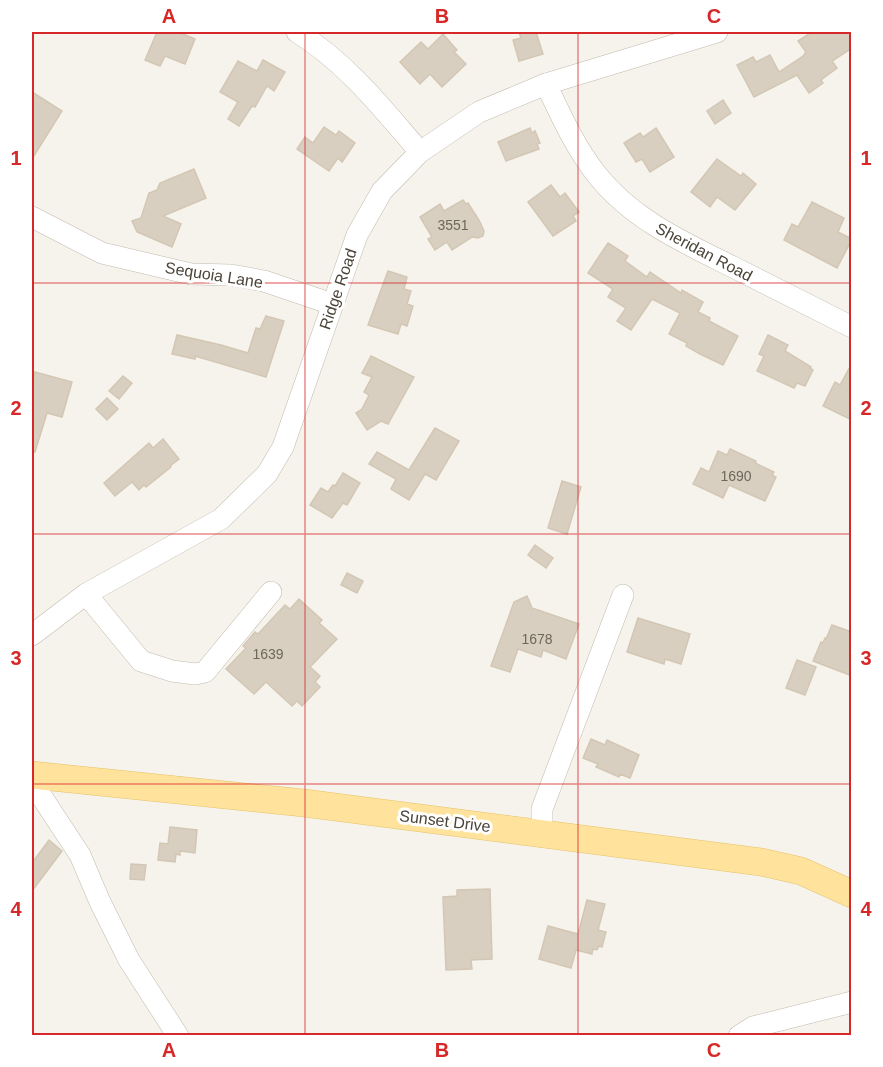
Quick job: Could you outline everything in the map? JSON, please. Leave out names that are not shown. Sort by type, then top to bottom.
[{"type":"main road","name":"Sunset Drive","points":[[32,775],[304,803],[777,865],[801,871],[852,894]]},
{"type":"street","points":[[297,32],[323,48],[365,88],[420,152]]},
{"type":"street","name":"Ridge Road","points":[[32,635],[87,594],[221,519],[267,474],[283,447],[357,235],[382,191],[420,152],[479,112],[546,84],[717,32]]},
{"type":"street","name":"Sheridan Road","points":[[546,84],[568,131],[582,153],[598,176],[633,211],[663,232],[852,327]]},
{"type":"street","name":"Sequoia Lane","points":[[32,218],[102,253],[191,274],[231,275],[264,281],[332,304]]},
{"type":"street","points":[[87,594],[141,661],[172,671],[195,674],[205,672],[272,592]]},
{"type":"street","points":[[542,834],[542,808],[623,596]]},
{"type":"street","points":[[32,782],[80,855],[100,903],[129,960],[178,1035]]},
{"type":"street","points":[[739,1035],[753,1027],[852,1002]]},
{"type":"building","points":[[157,32],[178,32],[195,39],[185,64],[165,56],[160,66],[145,60]]},
{"type":"building","points":[[519,32],[536,32],[543,54],[519,61],[513,40],[521,38]]},
{"type":"building","points":[[812,32],[852,32],[852,48],[832,61],[837,68],[821,80],[823,83],[809,93],[797,75],[754,97],[737,65],[753,57],[756,62],[770,55],[779,72],[803,56],[806,52],[798,41]]},
{"type":"building","points":[[443,34],[457,50],[454,52],[466,64],[442,87],[430,74],[420,84],[400,62],[421,42],[428,49]]},
{"type":"building","points":[[263,60],[285,72],[274,91],[267,86],[255,107],[252,106],[239,126],[228,119],[238,102],[220,92],[238,61],[257,71]]},
{"type":"building","points":[[32,92],[62,111],[32,159]]},
{"type":"building","points":[[723,100],[731,113],[715,124],[707,111]]},
{"type":"building","points":[[324,127],[336,135],[339,131],[355,143],[342,162],[338,158],[329,171],[297,149],[305,137],[313,143]]},
{"type":"building","points":[[530,128],[532,133],[535,131],[540,143],[537,144],[539,149],[506,161],[498,142]]},
{"type":"building","points":[[656,128],[674,157],[650,172],[642,159],[636,162],[624,143],[640,133],[643,137]]},
{"type":"building","points":[[717,159],[741,176],[743,173],[756,184],[735,210],[717,197],[710,207],[691,192]]},
{"type":"building","points":[[194,169],[206,198],[163,216],[181,224],[172,247],[137,232],[132,221],[141,218],[149,193],[157,190],[160,183]]},
{"type":"building","points":[[551,185],[560,197],[565,193],[579,212],[573,216],[576,221],[553,236],[528,202]]},
{"type":"building","points":[[463,200],[466,204],[468,203],[479,220],[484,231],[483,236],[472,237],[452,250],[447,242],[435,250],[428,239],[432,237],[420,217],[440,204],[444,211]]},
{"type":"building","points":[[812,202],[844,218],[838,232],[852,239],[837,268],[784,240],[792,224],[798,227]]},
{"type":"building","points":[[608,243],[628,256],[625,261],[647,277],[650,272],[681,293],[682,290],[703,302],[698,312],[710,318],[709,321],[738,336],[723,365],[686,346],[687,343],[669,334],[680,313],[652,299],[631,330],[617,321],[626,308],[608,297],[613,289],[588,273]]},
{"type":"building","points":[[388,271],[407,277],[404,289],[411,291],[407,304],[413,306],[407,326],[401,324],[398,334],[368,325]]},
{"type":"building","points":[[266,316],[284,321],[266,377],[195,356],[195,359],[172,354],[177,335],[248,353],[256,328],[260,329]]},
{"type":"building","points":[[768,335],[788,345],[785,351],[811,367],[813,370],[805,386],[797,383],[794,388],[757,371],[764,356],[759,354]]},
{"type":"building","points":[[371,356],[414,377],[388,424],[381,421],[367,430],[356,413],[362,409],[369,395],[364,392],[372,377],[362,373]]},
{"type":"building","points":[[852,363],[852,420],[823,406],[835,382],[840,385]]},
{"type":"building","points":[[35,372],[72,382],[62,417],[47,413],[35,452],[32,452],[32,384]]},
{"type":"building","points":[[123,376],[132,383],[119,399],[109,391]]},
{"type":"building","points":[[107,398],[118,409],[107,420],[96,409]]},
{"type":"building","points":[[435,428],[459,441],[436,480],[425,474],[409,500],[391,489],[396,479],[369,464],[377,452],[409,470]]},
{"type":"building","points":[[163,439],[179,459],[146,487],[144,485],[139,490],[132,482],[115,496],[104,483],[149,443],[153,448]]},
{"type":"building","points":[[730,449],[774,472],[772,475],[776,477],[765,501],[729,485],[723,498],[693,484],[701,468],[709,472],[718,451],[727,455]]},
{"type":"building","points":[[343,473],[360,483],[347,505],[343,503],[332,518],[310,505],[321,488],[328,492]]},
{"type":"building","points":[[562,481],[581,487],[567,534],[548,528]]},
{"type":"building","points":[[535,545],[553,558],[546,568],[528,555]]},
{"type":"building","points":[[347,573],[363,581],[357,593],[341,585]]},
{"type":"building","points":[[527,596],[532,608],[579,624],[566,659],[543,650],[541,657],[518,649],[510,672],[491,666],[514,602]]},
{"type":"building","points":[[299,599],[322,620],[319,623],[337,639],[310,667],[320,676],[315,682],[320,687],[302,706],[297,701],[292,706],[266,682],[254,694],[226,669],[246,648],[243,646],[255,632],[258,634],[285,605],[290,609]]},
{"type":"building","points":[[638,618],[690,634],[681,664],[665,659],[664,664],[627,652]]},
{"type":"building","points":[[832,625],[852,632],[852,676],[813,661]]},
{"type":"building","points":[[797,660],[816,667],[805,695],[786,688]]},
{"type":"building","points":[[591,739],[605,745],[607,740],[639,755],[630,778],[620,774],[619,777],[596,767],[598,764],[583,758]]},
{"type":"building","points":[[170,827],[197,830],[195,853],[180,851],[180,855],[176,854],[175,862],[158,860],[160,843],[168,844]]},
{"type":"building","points":[[49,840],[62,851],[32,891],[32,863]]},
{"type":"building","points":[[131,864],[146,865],[144,880],[130,879]]},
{"type":"building","points":[[490,889],[492,959],[471,960],[472,969],[446,970],[443,897],[457,896],[457,890]]},
{"type":"building","points":[[587,900],[605,904],[598,930],[606,932],[602,947],[599,946],[597,950],[593,949],[592,954],[576,950],[571,968],[539,959],[548,926],[578,934]]}]
